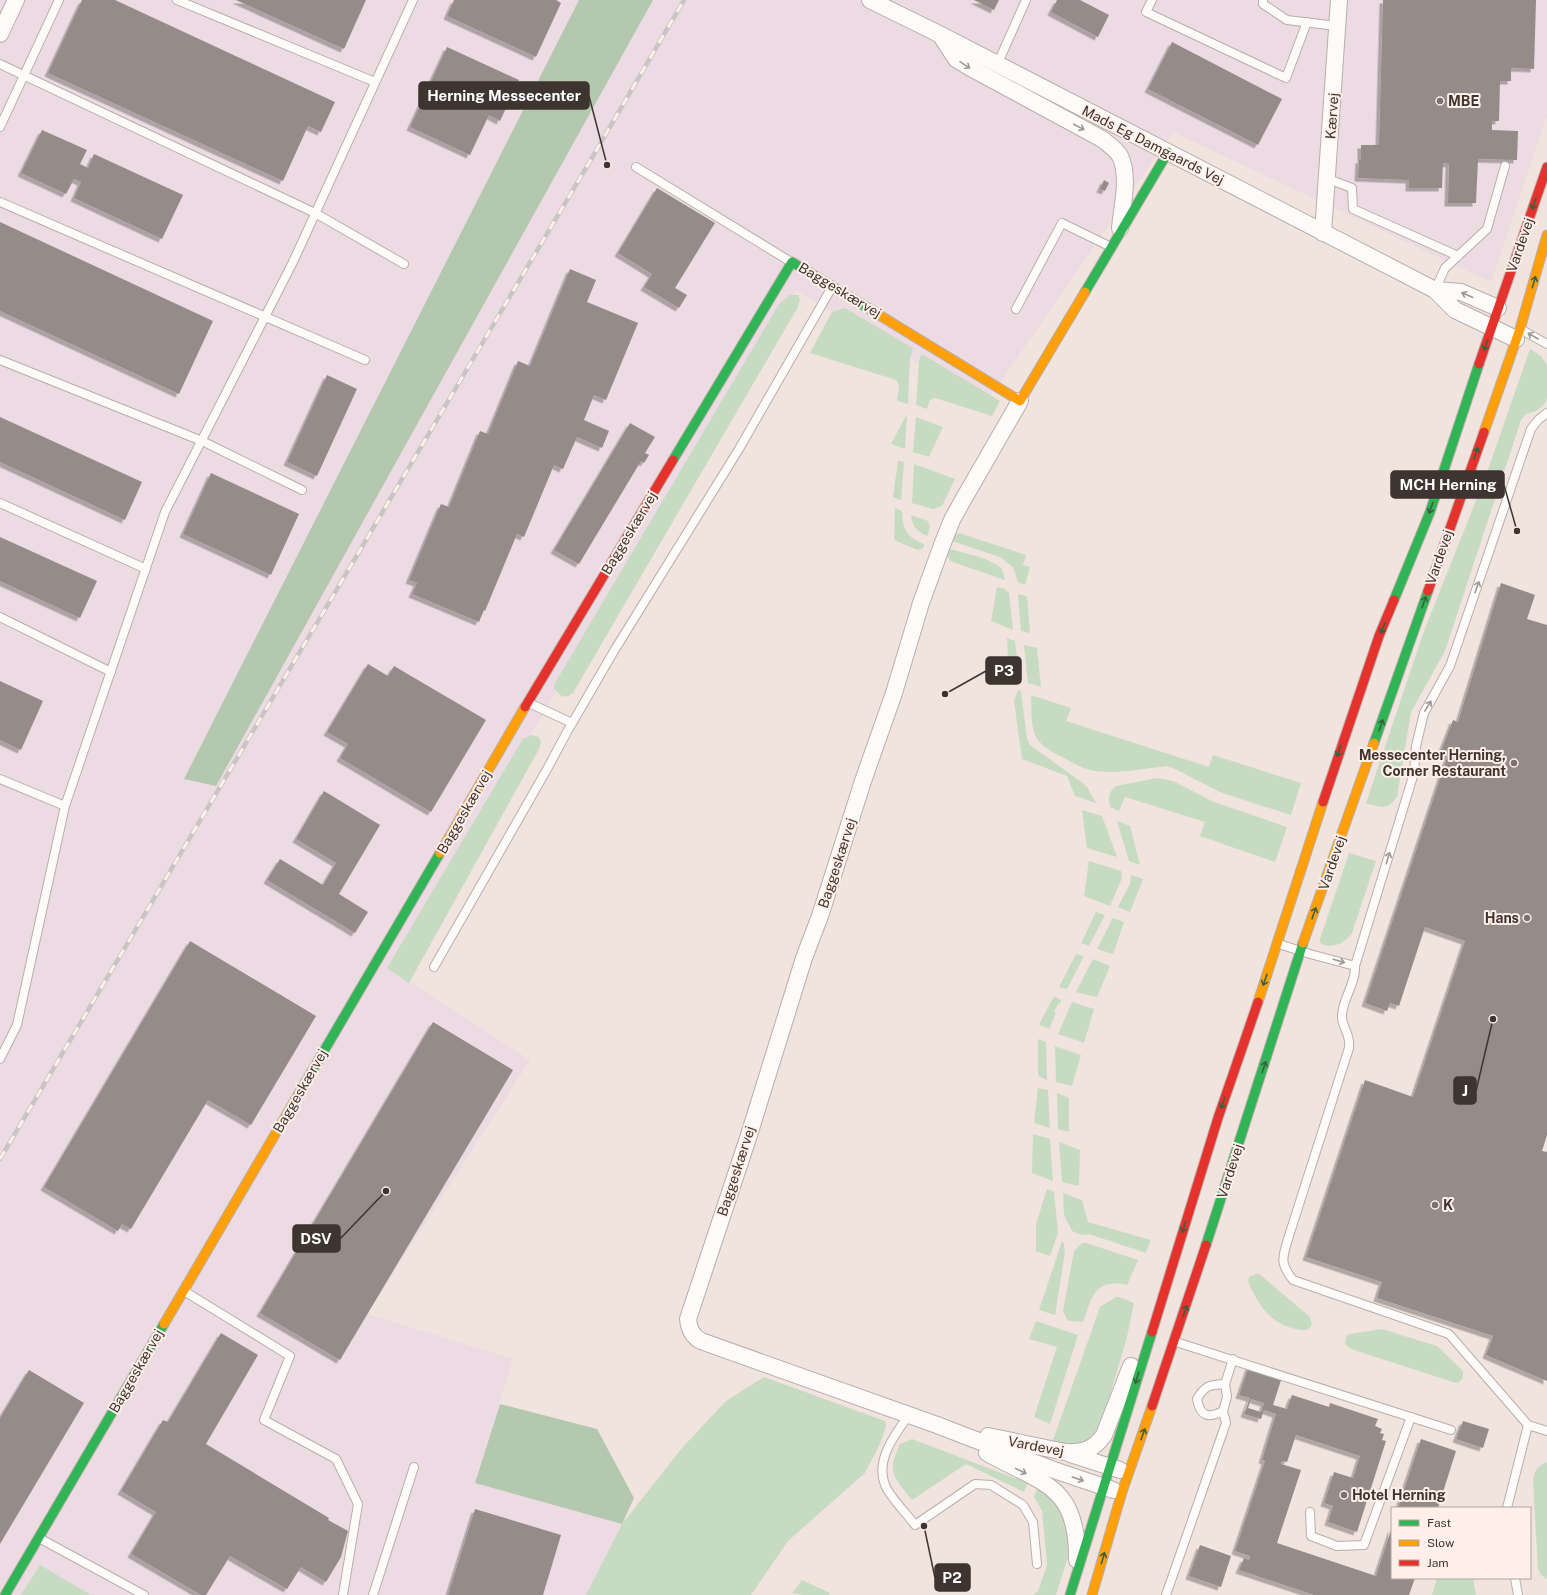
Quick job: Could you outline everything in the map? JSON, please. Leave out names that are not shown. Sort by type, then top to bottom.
[{"type":"street","points":[[0,34],[16,0]]},
{"type":"street","name":"Mads Eg Damgaards Vej","points":[[870,0],[941,35],[1435,290],[1454,310],[1492,327],[1518,334]]},
{"type":"street","name":"Kærvej","points":[[1323,233],[1328,179],[1339,0]]},
{"type":"street","points":[[941,35],[956,59],[969,68],[1102,139],[1120,155],[1125,182],[1120,232]]},
{"type":"street","name":"Baggeskærvej","points":[[695,1338],[689,1325],[688,1318],[691,1308],[749,1135],[804,958],[894,693],[921,603],[952,520],[1020,401],[1168,152]]},
{"type":"street","name":"Vardevej","points":[[1070,1595],[1218,1118],[1278,943],[1344,738],[1379,636],[1430,512],[1492,327],[1501,309],[1547,167]]},
{"type":"street","name":"Vardevej","points":[[1092,1595],[1122,1492],[1175,1342],[1302,950],[1518,334],[1519,318],[1547,235]]},
{"type":"street","name":"Baggeskærvej","points":[[5,1595],[528,702],[792,262],[1020,401]]},
{"type":"street","name":"Mads Eg Damgaards Vej","points":[[1435,290],[1461,292],[1501,309]]},
{"type":"street","name":"Vardevej","points":[[937,1425],[1065,1452],[1084,1451],[1091,1448],[1104,1435],[1133,1362],[1154,1323]]},
{"type":"street","name":"Vardevej","points":[[695,1338],[701,1342],[937,1425],[1051,1469],[1122,1492]]},
{"type":"street","name":"Vardevej","points":[[937,1425],[1045,1483],[1064,1499],[1071,1512],[1074,1523],[1077,1549],[1077,1574]]},
{"type":"street","points":[[1065,1452],[1129,1473]]},
{"type":"lane","points":[[0,127],[58,0]]},
{"type":"lane","points":[[177,0],[375,82]]},
{"type":"lane","points":[[0,1059],[16,1025],[65,806],[166,512],[315,213],[413,0]]},
{"type":"lane","points":[[997,64],[1026,0]]},
{"type":"lane","points":[[1152,0],[1146,12],[1286,78],[1307,22]]},
{"type":"lane","points":[[1263,0],[1264,4],[1287,20],[1338,26]]},
{"type":"lane","points":[[0,64],[315,213],[404,264]]},
{"type":"lane","points":[[1435,290],[1445,268],[1487,229],[1505,166]]},
{"type":"lane","points":[[636,167],[792,262]]},
{"type":"lane","points":[[1328,179],[1352,188],[1353,209],[1458,256]]},
{"type":"lane","points":[[0,202],[365,360]]},
{"type":"lane","points":[[1016,309],[1062,222],[1111,247]]},
{"type":"lane","points":[[434,966],[614,651],[739,450],[832,286]]},
{"type":"lane","points":[[1518,334],[1547,344]]},
{"type":"lane","points":[[0,360],[202,441],[302,490]]},
{"type":"lane","points":[[1547,413],[1534,424],[1531,429],[1450,666],[1424,713],[1416,746],[1414,773],[1355,966],[1353,979],[1342,1016],[1350,1040],[1349,1048],[1288,1239],[1283,1261],[1285,1270],[1293,1280],[1449,1334],[1528,1425],[1547,1431]]},
{"type":"lane","points":[[0,504],[146,569]]},
{"type":"lane","points":[[0,617],[111,672]]},
{"type":"lane","points":[[528,702],[572,724]]},
{"type":"lane","points":[[0,778],[65,806]]},
{"type":"lane","points":[[1278,943],[1310,954],[1355,966]]},
{"type":"lane","points":[[183,1291],[290,1356],[264,1420],[336,1459],[358,1504],[343,1595]]},
{"type":"lane","points":[[1175,1342],[1233,1359],[1451,1430]]},
{"type":"lane","points":[[1166,1595],[1226,1423],[1223,1411],[1227,1397],[1225,1384],[1233,1359]]},
{"type":"lane","points":[[1223,1411],[1214,1415],[1208,1415],[1202,1412],[1198,1406],[1197,1399],[1203,1390],[1210,1385],[1225,1384]]},
{"type":"lane","points":[[909,1415],[890,1441],[881,1472],[885,1486],[915,1524],[975,1484],[991,1484],[1023,1505],[1033,1522],[1037,1564]]},
{"type":"lane","points":[[1310,1512],[1311,1536],[1338,1546],[1364,1545],[1411,1417]]},
{"type":"lane","points":[[1507,1507],[1528,1425]]},
{"type":"lane","points":[[373,1595],[414,1467]]},
{"type":"lane","points":[[39,1537],[144,1595]]},
{"type":"lane","points":[[1515,1579],[1518,1595]]},
{"type":"shaded area","points":[[0,0],[1547,0],[1547,116],[1491,282],[1173,132],[986,403],[797,291],[390,969],[530,1060],[367,1314],[513,1359],[475,1483],[622,1524],[586,1595],[0,1595]]},
{"type":"green space","points":[[579,0],[653,0],[216,786],[184,779]]},
{"type":"green space","points":[[790,295],[798,295],[800,299],[798,307],[573,693],[565,697],[560,695],[554,688],[555,683],[779,304]]},
{"type":"green space","points":[[845,308],[913,348],[910,358],[908,404],[897,401],[899,385],[896,380],[810,353],[832,312]]},
{"type":"green space","points":[[1530,349],[1541,356],[1547,365],[1547,399],[1543,406],[1536,411],[1526,414],[1521,420],[1445,651],[1411,712],[1397,797],[1390,804],[1383,807],[1366,803],[1424,631],[1485,478]]},
{"type":"green space","points":[[922,354],[1000,401],[992,416],[935,398],[930,400],[927,409],[916,405],[919,360]]},
{"type":"green space","points":[[907,414],[905,449],[891,444]]},
{"type":"green space","points":[[916,417],[943,427],[929,457],[913,452]]},
{"type":"green space","points":[[898,461],[904,462],[901,500],[893,497]]},
{"type":"green space","points":[[914,464],[955,479],[942,506],[933,509],[912,503]]},
{"type":"green space","points":[[895,508],[902,511],[903,523],[909,535],[924,544],[923,548],[918,550],[894,540]]},
{"type":"green space","points":[[911,515],[928,521],[930,527],[927,536],[916,528]]},
{"type":"green space","points":[[959,533],[1026,555],[1023,565],[1030,567],[1025,585],[1018,582],[1013,567],[1000,557],[952,541],[954,535]]},
{"type":"green space","points":[[950,549],[991,561],[1001,568],[1005,580],[950,561],[947,555]]},
{"type":"green space","points":[[997,587],[1005,589],[1009,593],[1013,630],[991,621]]},
{"type":"green space","points":[[1018,594],[1027,596],[1030,633],[1021,631]]},
{"type":"green space","points":[[1007,638],[1015,641],[1019,677],[1016,679],[1009,677]]},
{"type":"green space","points":[[1024,645],[1037,648],[1041,687],[1028,683]]},
{"type":"green space","points":[[1018,690],[1021,691],[1027,739],[1030,745],[1087,787],[1096,803],[1075,796],[1067,776],[1022,759],[1014,701]]},
{"type":"green space","points":[[1031,695],[1071,708],[1066,721],[1209,767],[1213,755],[1301,783],[1291,815],[1222,793],[1167,766],[1109,772],[1090,770],[1078,766],[1043,746],[1036,737],[1033,727]]},
{"type":"green space","points":[[532,735],[539,737],[541,742],[539,749],[409,983],[387,968],[518,747],[523,739]]},
{"type":"green space","points":[[1157,778],[1173,781],[1214,802],[1287,827],[1275,862],[1200,836],[1205,822],[1125,797],[1119,811],[1110,807],[1110,795],[1116,786]]},
{"type":"green space","points":[[1082,810],[1102,816],[1117,857],[1087,848]]},
{"type":"green space","points":[[1117,821],[1130,826],[1140,865],[1129,861]]},
{"type":"green space","points":[[1349,853],[1376,861],[1352,933],[1346,940],[1334,946],[1329,946],[1320,943],[1320,939]]},
{"type":"green space","points":[[1089,861],[1121,871],[1122,878],[1110,906],[1084,896]]},
{"type":"green space","points":[[1131,875],[1143,879],[1130,912],[1118,907],[1130,884]]},
{"type":"green space","points":[[1096,912],[1105,915],[1089,946],[1081,943]]},
{"type":"green space","points":[[1113,918],[1124,922],[1113,954],[1097,949]]},
{"type":"green space","points":[[1076,954],[1084,956],[1067,989],[1059,987]]},
{"type":"green space","points":[[1093,959],[1110,966],[1097,997],[1076,992]]},
{"type":"green space","points":[[1054,996],[1061,1000],[1054,1012],[1056,1013],[1049,1029],[1039,1025]]},
{"type":"green space","points":[[1072,1002],[1094,1009],[1084,1043],[1058,1034]]},
{"type":"green space","points":[[1038,1039],[1046,1042],[1047,1080],[1038,1076]]},
{"type":"green space","points":[[1055,1046],[1081,1055],[1072,1086],[1056,1082]]},
{"type":"green space","points":[[1038,1088],[1048,1090],[1050,1128],[1034,1123]]},
{"type":"green space","points":[[1057,1093],[1069,1098],[1069,1132],[1058,1129]]},
{"type":"green space","points":[[1033,1134],[1050,1139],[1053,1181],[1032,1173]]},
{"type":"green space","points":[[1059,1142],[1080,1150],[1079,1186],[1062,1182]]},
{"type":"green space","points":[[1047,1189],[1054,1192],[1058,1233],[1050,1256],[1036,1251],[1036,1224]]},
{"type":"green space","points":[[1063,1193],[1082,1200],[1088,1222],[1151,1240],[1146,1253],[1089,1234],[1082,1235],[1072,1231],[1064,1215]]},
{"type":"green space","points":[[1062,1241],[1065,1252],[1055,1315],[1039,1310]]},
{"type":"green space","points":[[1082,1243],[1138,1260],[1127,1285],[1108,1284],[1101,1287],[1092,1297],[1083,1322],[1069,1321],[1063,1311],[1074,1251]]},
{"type":"green space","points":[[1258,1273],[1310,1317],[1312,1324],[1310,1328],[1301,1330],[1288,1327],[1281,1324],[1266,1312],[1261,1306],[1249,1283],[1249,1277]]},
{"type":"green space","points":[[1116,1297],[1134,1303],[1127,1337],[1101,1426],[1091,1438],[1080,1444],[1067,1445],[1052,1443],[1100,1307]]},
{"type":"green space","points":[[1036,1321],[1078,1335],[1050,1424],[1034,1417],[1057,1347],[1029,1339]]},
{"type":"green space","points":[[1382,1329],[1437,1346],[1463,1371],[1463,1378],[1458,1383],[1453,1382],[1351,1349],[1345,1343],[1347,1335]]},
{"type":"green space","points":[[764,1377],[885,1421],[886,1427],[880,1444],[865,1473],[788,1541],[751,1595],[586,1595],[622,1524],[682,1448],[726,1401]]},
{"type":"green space","points":[[500,1404],[597,1429],[634,1498],[622,1524],[475,1483]]},
{"type":"green space","points":[[912,1439],[1028,1483],[1024,1492],[966,1464],[912,1500],[894,1474],[893,1462],[900,1444]]},
{"type":"green space","points":[[1547,1462],[1547,1579],[1541,1575],[1538,1569],[1533,1481],[1534,1474],[1537,1469]]},
{"type":"green space","points":[[1038,1486],[1049,1492],[1067,1517],[1071,1547],[1056,1595],[1033,1595],[1038,1591],[1047,1565],[1042,1511],[1034,1497]]},
{"type":"green space","points":[[40,1565],[91,1595],[21,1595]]},
{"type":"green space","points":[[1437,1579],[1473,1579],[1476,1595],[1432,1595]]},
{"type":"green space","points":[[802,1580],[830,1593],[829,1595],[802,1595],[792,1593]]},
{"type":"building","points":[[82,0],[115,0],[335,102],[321,132],[308,126],[283,181],[48,73]]},
{"type":"building","points":[[236,0],[366,0],[344,49]]},
{"type":"building","points":[[454,0],[556,0],[561,3],[536,57],[447,16]]},
{"type":"building","points":[[974,0],[999,0],[994,10]]},
{"type":"building","points":[[1057,0],[1080,0],[1109,15],[1098,37],[1051,12]]},
{"type":"building","name":"MBE","points":[[1383,0],[1536,0],[1534,69],[1511,68],[1511,81],[1500,81],[1499,121],[1492,121],[1492,130],[1518,131],[1517,160],[1478,159],[1476,203],[1448,203],[1449,164],[1443,163],[1442,188],[1409,188],[1409,180],[1358,178],[1359,160],[1361,160],[1361,145],[1379,145]]},
{"type":"building","points":[[1172,42],[1282,99],[1258,145],[1148,89]]},
{"type":"building","points":[[447,47],[519,80],[500,121],[489,115],[470,155],[410,127]]},
{"type":"building","points":[[42,130],[87,150],[80,164],[88,168],[94,154],[183,195],[162,239],[74,198],[81,182],[74,179],[66,194],[21,173]]},
{"type":"building","points":[[1104,180],[1109,183],[1105,191],[1100,189]]},
{"type":"building","points":[[657,188],[715,223],[675,288],[687,295],[679,308],[644,287],[652,274],[618,253]]},
{"type":"building","points":[[0,222],[213,321],[179,394],[0,311]]},
{"type":"building","points":[[570,269],[596,280],[587,302],[638,323],[606,400],[594,395],[584,420],[609,431],[602,448],[577,437],[563,469],[554,465],[524,537],[517,534],[479,622],[412,594],[417,583],[409,580],[441,504],[449,507],[480,431],[488,434],[518,361],[530,366]]},
{"type":"building","points":[[327,375],[357,389],[317,476],[287,462]]},
{"type":"building","points":[[0,417],[142,482],[125,520],[0,462]]},
{"type":"building","points":[[630,423],[655,437],[645,453],[649,455],[644,463],[641,461],[579,564],[554,550]]},
{"type":"building","points":[[211,473],[299,514],[271,575],[183,534]]},
{"type":"building","points":[[0,537],[97,581],[80,618],[0,581]]},
{"type":"building","points":[[1501,583],[1535,595],[1527,619],[1547,625],[1547,1135],[1542,1151],[1547,1152],[1547,1381],[1486,1355],[1493,1336],[1377,1298],[1382,1282],[1306,1257],[1365,1080],[1413,1097],[1465,941],[1425,927],[1399,1006],[1390,1003],[1387,1011],[1365,1003],[1448,755],[1441,751],[1453,720],[1458,722]]},
{"type":"building","points":[[368,664],[388,676],[394,666],[486,720],[431,812],[340,758],[348,744],[327,732]]},
{"type":"building","points":[[0,681],[43,701],[21,750],[0,740]]},
{"type":"building","points":[[324,791],[380,825],[339,894],[368,912],[355,933],[267,880],[280,859],[323,885],[336,863],[296,839]]},
{"type":"building","points":[[190,941],[316,1016],[251,1125],[208,1100],[131,1229],[122,1224],[118,1231],[44,1187]]},
{"type":"building","points":[[433,1022],[513,1070],[340,1360],[260,1313]]},
{"type":"building","points":[[221,1333],[258,1355],[206,1444],[348,1531],[341,1557],[326,1582],[301,1567],[287,1589],[230,1556],[206,1595],[201,1595],[131,1554],[156,1512],[121,1491],[163,1420],[168,1422]]},
{"type":"building","points":[[1249,1366],[1282,1377],[1273,1405],[1287,1409],[1292,1395],[1329,1407],[1330,1403],[1378,1419],[1375,1426],[1382,1429],[1380,1433],[1384,1434],[1382,1440],[1386,1441],[1357,1532],[1328,1522],[1333,1506],[1324,1503],[1334,1472],[1353,1478],[1360,1456],[1296,1435],[1287,1462],[1282,1461],[1281,1464],[1301,1470],[1277,1543],[1376,1576],[1391,1530],[1391,1579],[1415,1579],[1409,1595],[1314,1595],[1239,1570],[1244,1558],[1249,1560],[1250,1556],[1235,1551],[1265,1461],[1262,1460],[1276,1414],[1264,1410],[1261,1419],[1244,1414],[1250,1398],[1239,1395]],"holes":[[[1251,1399],[1264,1403],[1261,1412],[1248,1408]]]},
{"type":"building","points":[[29,1370],[84,1403],[0,1544],[0,1418]]},
{"type":"building","points":[[1463,1421],[1489,1429],[1483,1448],[1456,1439]]},
{"type":"building","points":[[1421,1439],[1456,1451],[1438,1507],[1398,1507]]},
{"type":"building","points":[[475,1509],[561,1535],[543,1595],[448,1595]]},
{"type":"building","points":[[1200,1545],[1231,1556],[1221,1587],[1189,1576]]},
{"type":"railway","points":[[0,1159],[684,0]]},
{"type":"traffic: fast","points":[[1085,292],[1168,152]]},
{"type":"traffic: fast","points":[[673,460],[792,262],[871,310]]},
{"type":"traffic: fast","points":[[1394,600],[1430,512],[1479,364]]},
{"type":"traffic: fast","points":[[1374,743],[1428,591]]},
{"type":"traffic: fast","points":[[304,1085],[440,853]]},
{"type":"traffic: fast","points":[[1206,1245],[1303,943]]},
{"type":"traffic: fast","points":[[5,1595],[164,1324]]},
{"type":"traffic: fast","points":[[1070,1595],[1152,1332]]},
{"type":"traffic: slow","points":[[1484,432],[1520,329],[1547,235]]},
{"type":"traffic: slow","points":[[871,310],[1020,401],[1085,292]]},
{"type":"traffic: slow","points":[[440,853],[525,707]]},
{"type":"traffic: slow","points":[[1303,943],[1374,743]]},
{"type":"traffic: slow","points":[[1258,1002],[1323,802]]},
{"type":"traffic: slow","points":[[164,1324],[304,1085]]},
{"type":"traffic: slow","points":[[1092,1595],[1122,1492],[1152,1406]]},
{"type":"traffic: jam","points":[[1479,364],[1547,167]]},
{"type":"traffic: jam","points":[[1428,591],[1484,432]]},
{"type":"traffic: jam","points":[[525,707],[673,460]]},
{"type":"traffic: jam","points":[[1323,802],[1379,636],[1394,600]]},
{"type":"traffic: jam","points":[[1152,1332],[1218,1118],[1258,1002]]},
{"type":"traffic: jam","points":[[1152,1406],[1206,1245]]},
{"type":"place","name":"MBE","points":[[1440,101]]},
{"type":"place","name":"Herning Messecenter","points":[[607,165]]},
{"type":"place","name":"MCH Herning","points":[[1517,531]]},
{"type":"place","name":"P3","points":[[945,694]]},
{"type":"place","name":"Messecenter Herning, Corner Restaurant","points":[[1514,763]]},
{"type":"place","name":"Hans","points":[[1527,918]]},
{"type":"place","name":"J","points":[[1493,1019]]},
{"type":"place","name":"DSV","points":[[386,1191]]},
{"type":"place","name":"K","points":[[1435,1205]]},
{"type":"place","name":"Hotel Herning","points":[[1344,1495]]},
{"type":"place","name":"P2","points":[[924,1526]]}]
